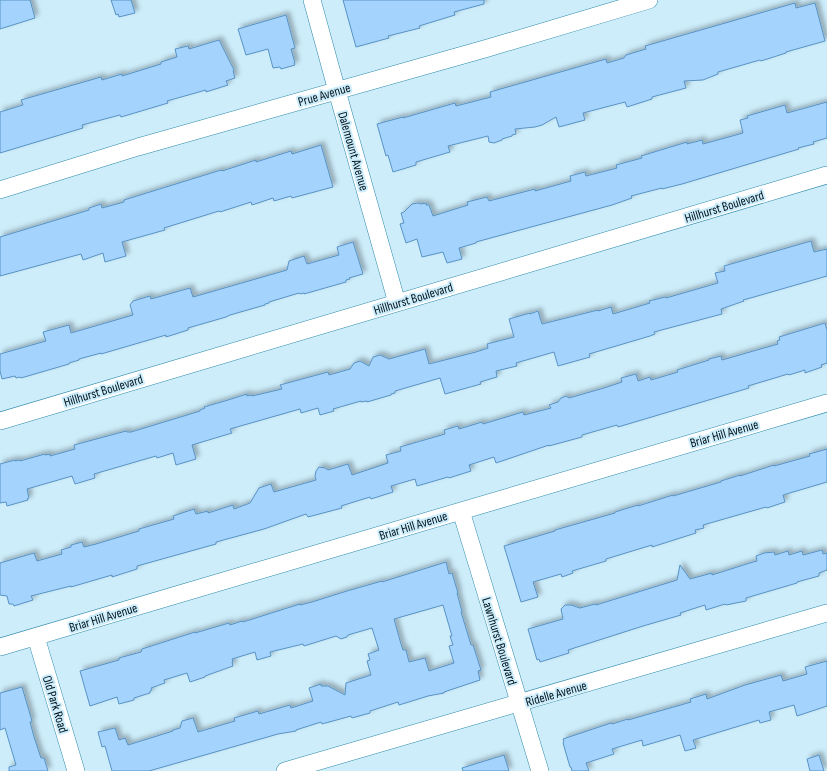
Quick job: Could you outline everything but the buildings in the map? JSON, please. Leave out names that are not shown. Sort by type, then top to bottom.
[{"type":"street","name":"Dalemount Avenue","points":[[312,0],[397,303]]},
{"type":"street","name":"Prue Avenue","points":[[0,190],[138,147],[481,50],[649,0]]},
{"type":"street","name":"Hillhurst Boulevard","points":[[0,421],[827,175]]},
{"type":"street","name":"Briar Hill Avenue","points":[[0,647],[827,403]]},
{"type":"street","name":"Lawnhurst Boulevard","points":[[461,511],[540,771]]},
{"type":"street","name":"Ridelle Avenue","points":[[285,771],[308,768],[519,703],[827,613]]},
{"type":"street","name":"Old Park Road","points":[[36,637],[76,771]]}]
